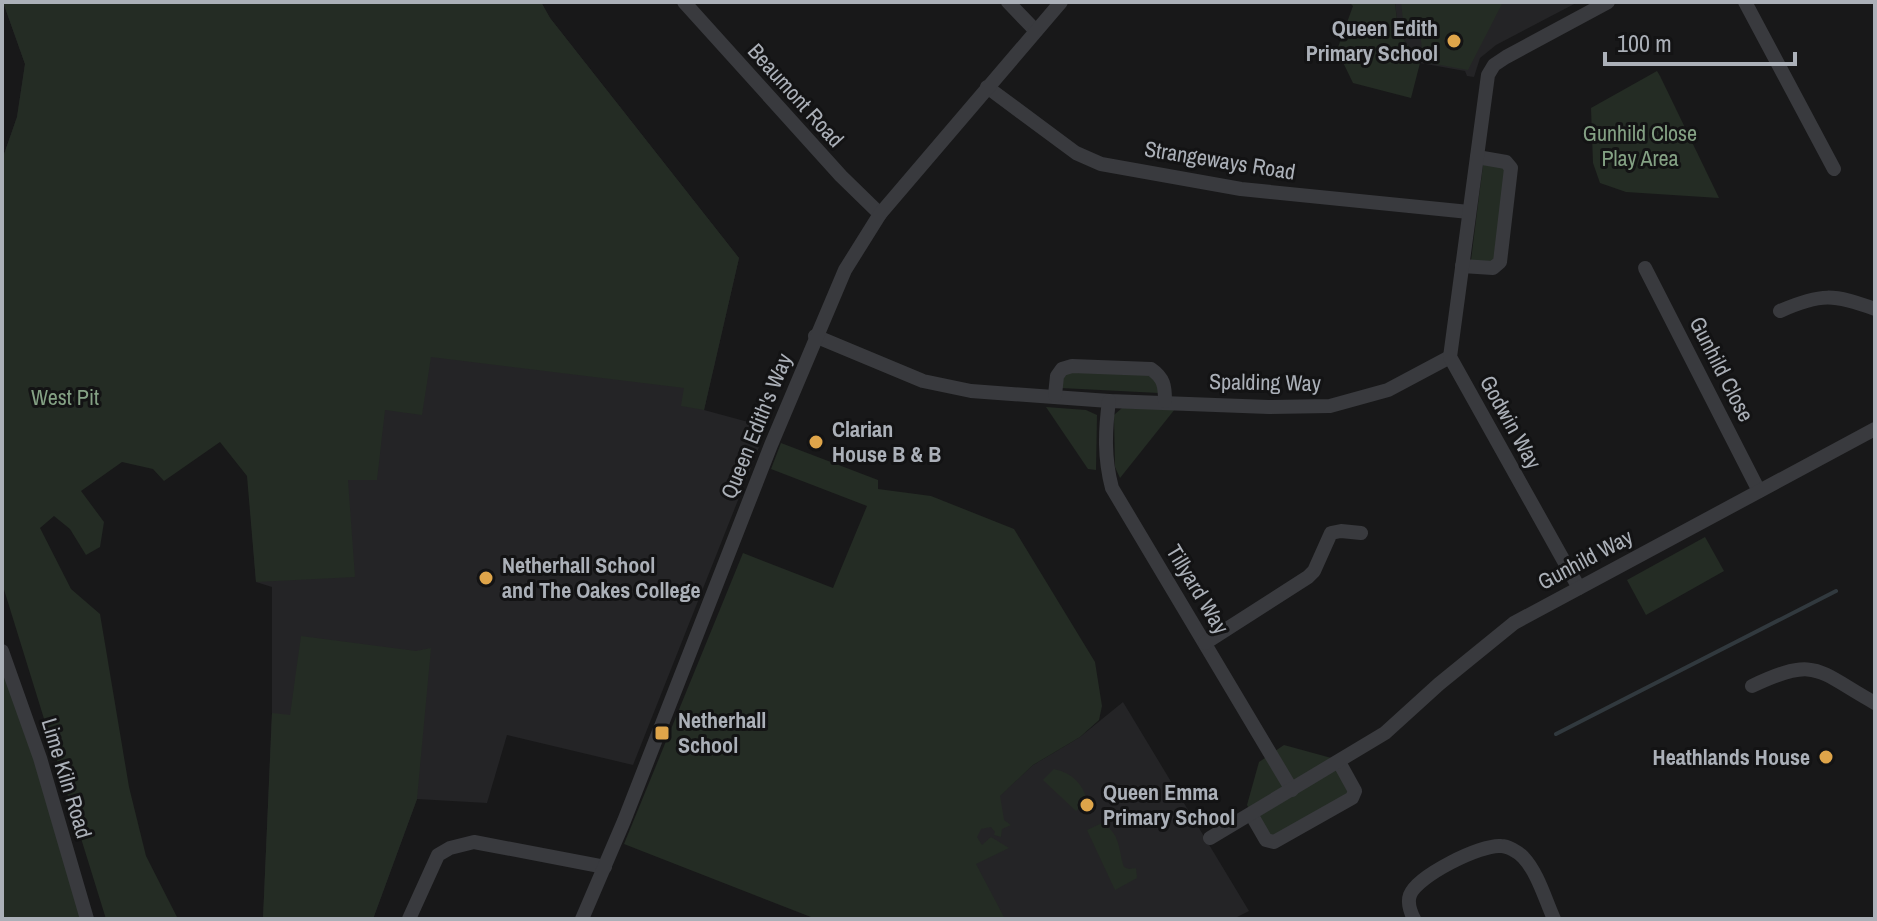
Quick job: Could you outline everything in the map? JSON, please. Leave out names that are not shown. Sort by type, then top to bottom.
[{"type":"street","name":"Beaumont Road","points":[[684,2],[830,164],[880,214]]},
{"type":"street","points":[[1008,2],[1035,30]]},
{"type":"street","name":"Queen Edith's Way","points":[[582,919],[815,336],[845,270],[880,214],[1061,2]]},
{"type":"street","points":[[1450,357],[1488,75],[1494,65],[1608,2]]},
{"type":"street","points":[[1745,2],[1834,169]]},
{"type":"street","name":"Strangeways Road","points":[[987,87],[1076,153],[1101,164],[1241,189],[1469,212]]},
{"type":"street","points":[[1462,266],[1493,268],[1500,262],[1511,168],[1506,162],[1477,157]]},
{"type":"street","name":"Gunhild Close","points":[[1645,268],[1759,491]]},
{"type":"street","points":[[1780,311],[1822,297],[1843,297],[1875,309]]},
{"type":"street","name":"Spalding Way","points":[[815,336],[923,381],[971,391],[1109,401],[1269,407],[1330,406],[1388,390],[1450,357]]},
{"type":"street","name":"Godwin Way","points":[[1450,357],[1579,588]]},
{"type":"street","points":[[1055,395],[1057,376],[1062,369],[1072,366],[1151,369],[1160,375],[1165,385],[1165,401]]},
{"type":"street","name":"Tillyard Way","points":[[1109,401],[1105,431],[1106,466],[1112,488],[1292,790]]},
{"type":"street","name":"Gunhild Way","points":[[1210,838],[1385,733],[1514,623],[1875,429]]},
{"type":"street","points":[[1205,643],[1308,577],[1314,571],[1331,533],[1361,533]]},
{"type":"street","name":"Lime Kiln Road","points":[[2,651],[40,758],[87,919]]},
{"type":"street","points":[[1752,686],[1784,671],[1807,667],[1875,703]]},
{"type":"street","points":[[1251,814],[1266,840],[1274,842],[1352,798],[1355,791],[1339,762]]},
{"type":"street","points":[[409,919],[438,855],[450,848],[474,842],[605,867]]},
{"type":"street","points":[[1414,919],[1408,902],[1411,891],[1422,879],[1481,848],[1499,845],[1509,847],[1523,857],[1554,919]]},
{"type":"shaded area","points":[[3,2],[541,2],[550,18],[739,258],[704,410],[767,427],[633,765],[507,735],[487,803],[417,799],[373,919],[263,919],[272,713],[272,587],[256,582],[242,406],[2,160],[17,117],[25,64]]},
{"type":"shaded area","name":"Queen Edith Primary School","points":[[1395,2],[1578,2],[1496,45],[1480,58],[1474,77],[1467,76],[1465,71],[1420,63],[1398,31]]},
{"type":"shaded area","name":"Queen Emma Primary School","points":[[1123,702],[1249,911],[1233,919],[888,919],[999,796],[1033,765],[1080,737]]},
{"type":"green space","name":"West Pit","points":[[3,2],[541,2],[550,18],[739,258],[704,410],[681,406],[684,388],[431,357],[422,415],[385,410],[377,480],[348,480],[355,577],[256,582],[247,476],[220,442],[164,481],[153,469],[122,462],[81,491],[104,522],[100,547],[86,555],[70,529],[54,516],[40,528],[71,589],[100,614],[129,787],[146,856],[178,919],[106,919],[2,583],[2,160],[17,117],[25,64]]},
{"type":"green space","points":[[1349,2],[1395,2],[1398,31],[1420,63],[1411,98],[1353,83],[1337,50],[1353,6]]},
{"type":"green space","name":"Queen Edith Primary School","points":[[1401,2],[1503,2],[1468,70],[1424,62],[1420,34],[1404,30]]},
{"type":"green space","name":"Gunhild Close Play Area","points":[[1657,71],[1719,198],[1626,192],[1600,183],[1593,163],[1591,108]]},
{"type":"green space","points":[[1484,157],[1506,162],[1500,261],[1470,268]]},
{"type":"green space","points":[[1072,370],[1143,373],[1158,379],[1159,393],[1061,388],[1064,374]]},
{"type":"green space","points":[[1046,407],[1086,410],[1097,415],[1096,470],[1088,469]]},
{"type":"green space","points":[[1122,408],[1175,409],[1120,478],[1115,467],[1114,415]]},
{"type":"green space","points":[[781,443],[878,480],[878,489],[931,496],[1014,529],[1095,662],[1102,706],[1099,720],[1080,737],[1033,765],[1000,796],[1004,820],[1011,825],[1002,829],[1001,837],[994,835],[991,827],[981,829],[977,837],[982,845],[991,837],[1009,848],[976,864],[1005,919],[816,919],[624,844],[743,553],[833,588],[867,506],[771,469]]},
{"type":"green space","points":[[1705,537],[1724,571],[1646,615],[1627,580]]},
{"type":"green space","points":[[301,636],[416,651],[431,648],[417,799],[373,919],[263,919],[272,713],[290,715]]},
{"type":"green space","points":[[2,666],[42,778],[83,919],[2,919]]},
{"type":"green space","points":[[1284,745],[1335,759],[1355,790],[1266,840],[1247,805],[1259,762]]},
{"type":"green space","points":[[1054,769],[1071,776],[1082,789],[1087,800],[1076,811],[1043,780]]},
{"type":"green space","points":[[1102,823],[1116,837],[1124,867],[1136,868],[1137,878],[1115,890],[1087,830]]},
{"type":"waterway","points":[[1556,734],[1836,591]]},
{"type":"place","name":"Queen Edith Primary School","points":[[1454,41]]},
{"type":"place","name":"Clarian House B & B","points":[[816,442]]},
{"type":"place","name":"Netherhall School and The Oakes College","points":[[486,578]]},
{"type":"place","name":"Netherhall School","points":[[662,733]]},
{"type":"place","name":"Heathlands House","points":[[1826,757]]},
{"type":"place","name":"Queen Emma Primary School","points":[[1087,805]]}]
